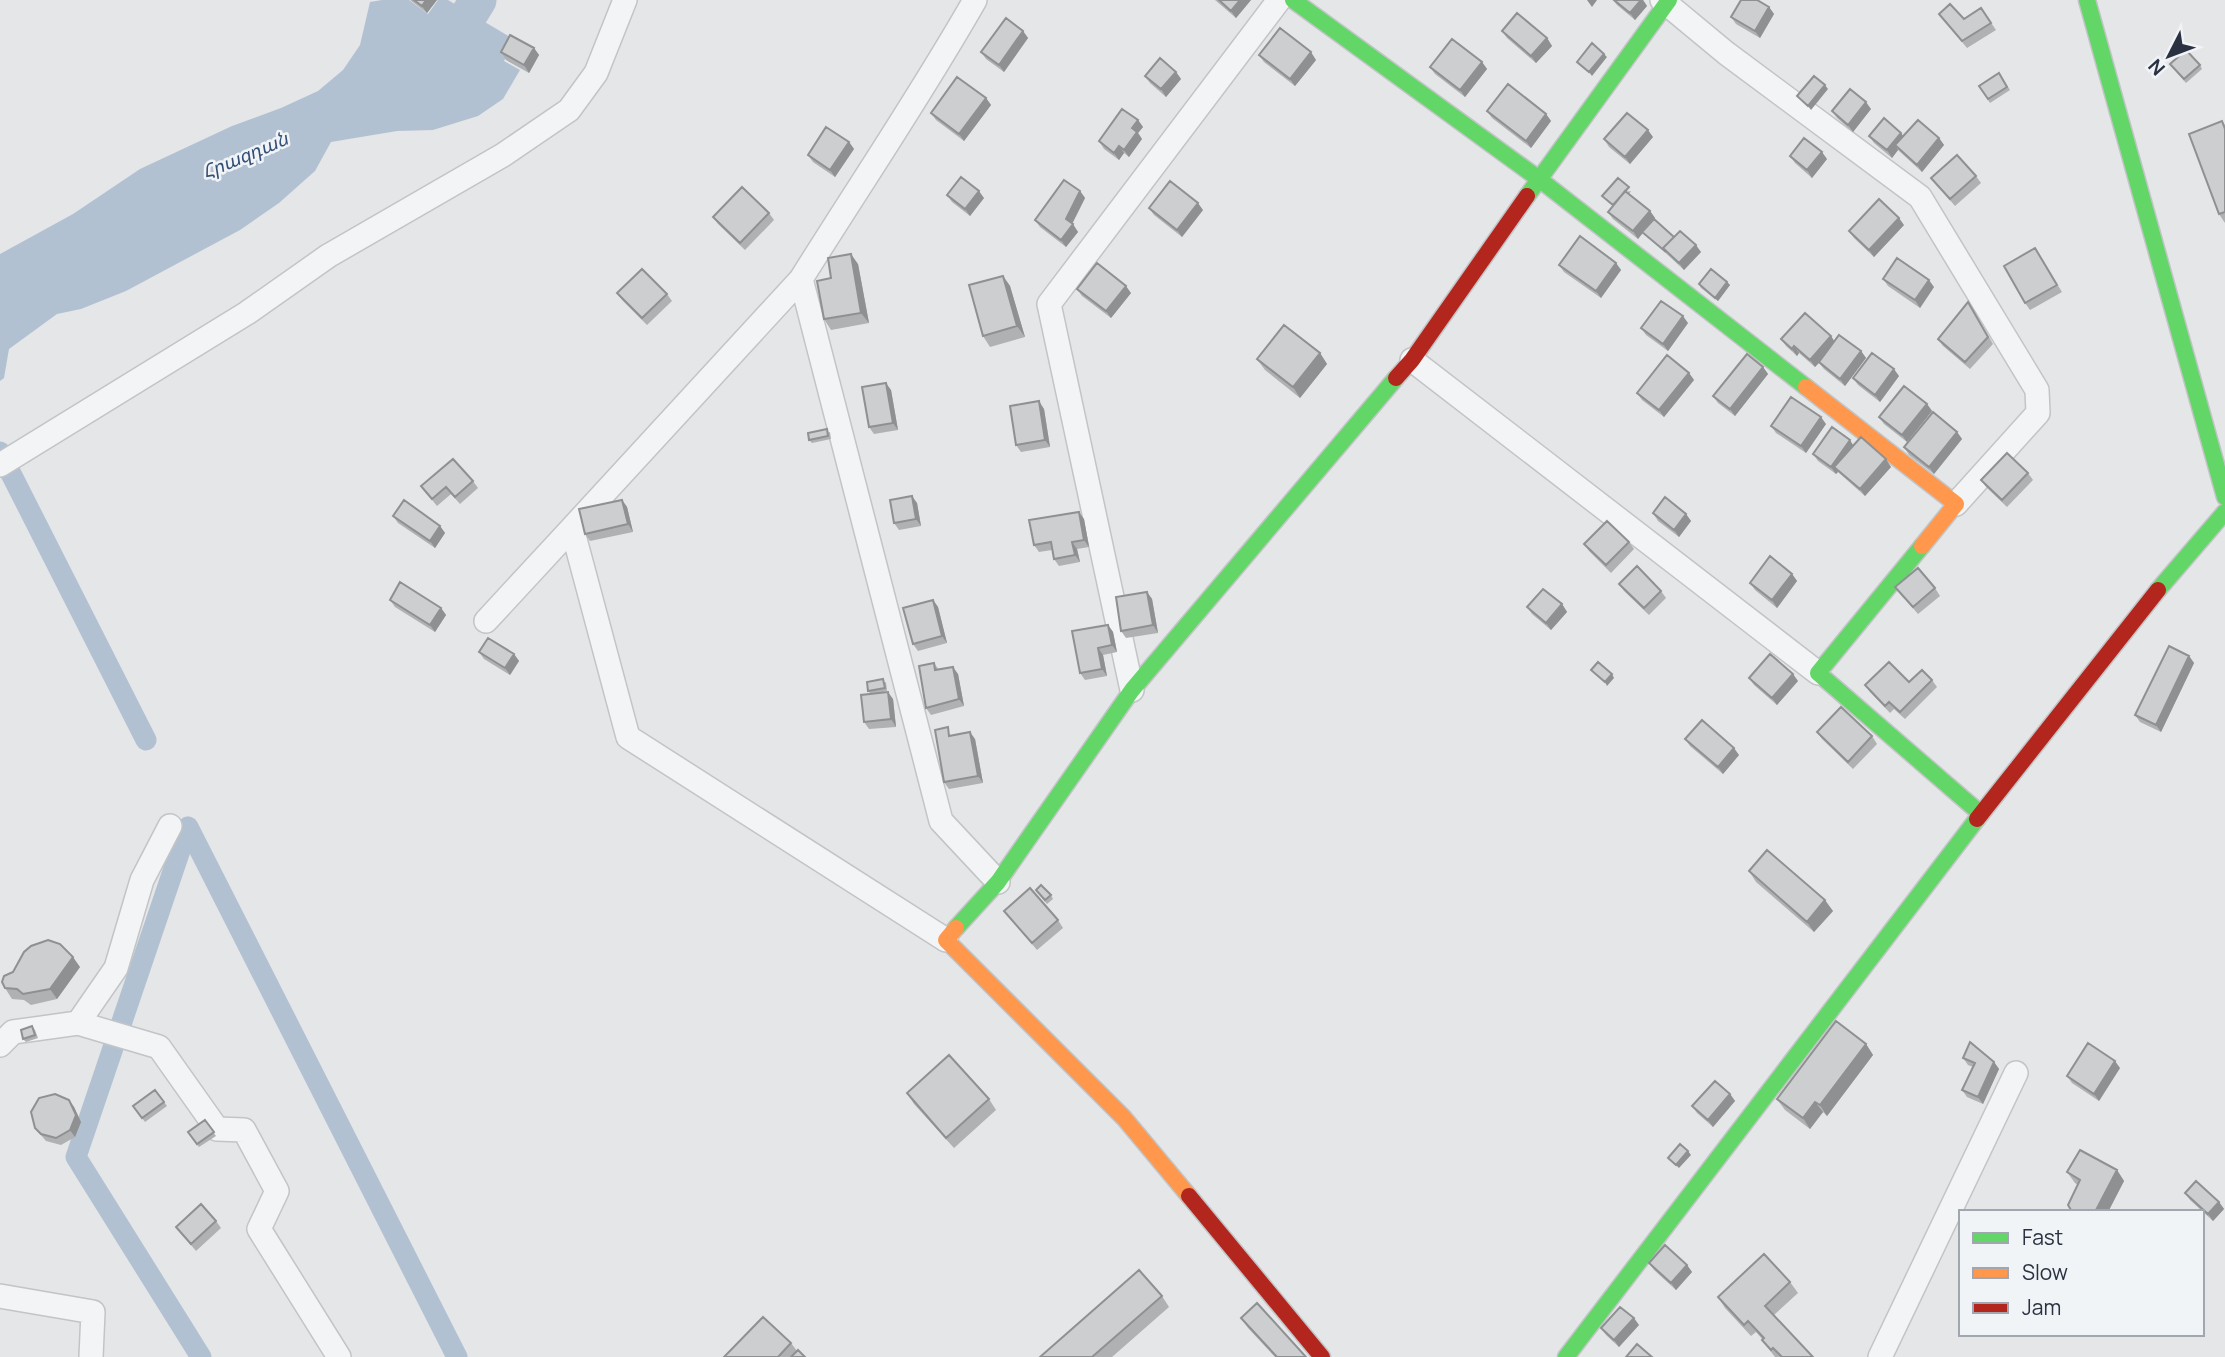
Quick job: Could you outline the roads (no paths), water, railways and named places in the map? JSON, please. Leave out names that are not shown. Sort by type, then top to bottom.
[{"type":"street","points":[[0,465],[235,321],[328,256],[503,155],[569,110],[596,73],[625,0]]},
{"type":"street","points":[[486,621],[801,279],[933,73],[975,0]]},
{"type":"street","points":[[1132,690],[1049,304],[1279,0]]},
{"type":"street","points":[[1293,0],[1539,179],[1956,504]]},
{"type":"street","points":[[2087,0],[2225,497]]},
{"type":"street","points":[[946,940],[998,882],[1132,690],[1412,360],[1666,1],[1726,53],[1920,197],[2037,390],[2038,413],[1956,504],[1818,673]]},
{"type":"street","points":[[801,279],[941,821],[998,882]]},
{"type":"street","points":[[1412,360],[1818,673],[1981,814]]},
{"type":"street","points":[[1566,1357],[1981,814],[2164,582],[2225,512]]},
{"type":"street","points":[[572,528],[628,737],[946,940],[1124,1118],[1322,1357]]},
{"type":"street","points":[[78,1023],[116,968],[142,880],[170,826]]},
{"type":"street","points":[[0,1045],[13,1032],[78,1023],[159,1047],[217,1129],[244,1130],[277,1191],[259,1229],[339,1357]]},
{"type":"street","points":[[1881,1357],[2016,1073]]},
{"type":"street","points":[[0,1296],[93,1312],[91,1357]]},
{"type":"water","points":[[409,0],[428,14],[438,0],[448,0],[515,40],[504,61],[520,70],[503,99],[478,116],[433,130],[397,131],[331,142],[315,171],[279,203],[240,230],[126,291],[81,309],[57,314],[9,349],[4,378],[0,381],[0,254],[73,214],[140,169],[232,126],[318,91],[343,70],[360,45],[370,2]]},
{"type":"waterway","name":"Հրազդան","points":[[443,57],[478,0]]},
{"type":"waterway","points":[[0,452],[146,740]]},
{"type":"waterway","points":[[188,827],[457,1357]]},
{"type":"waterway","points":[[188,827],[76,1157],[201,1357]]}]
